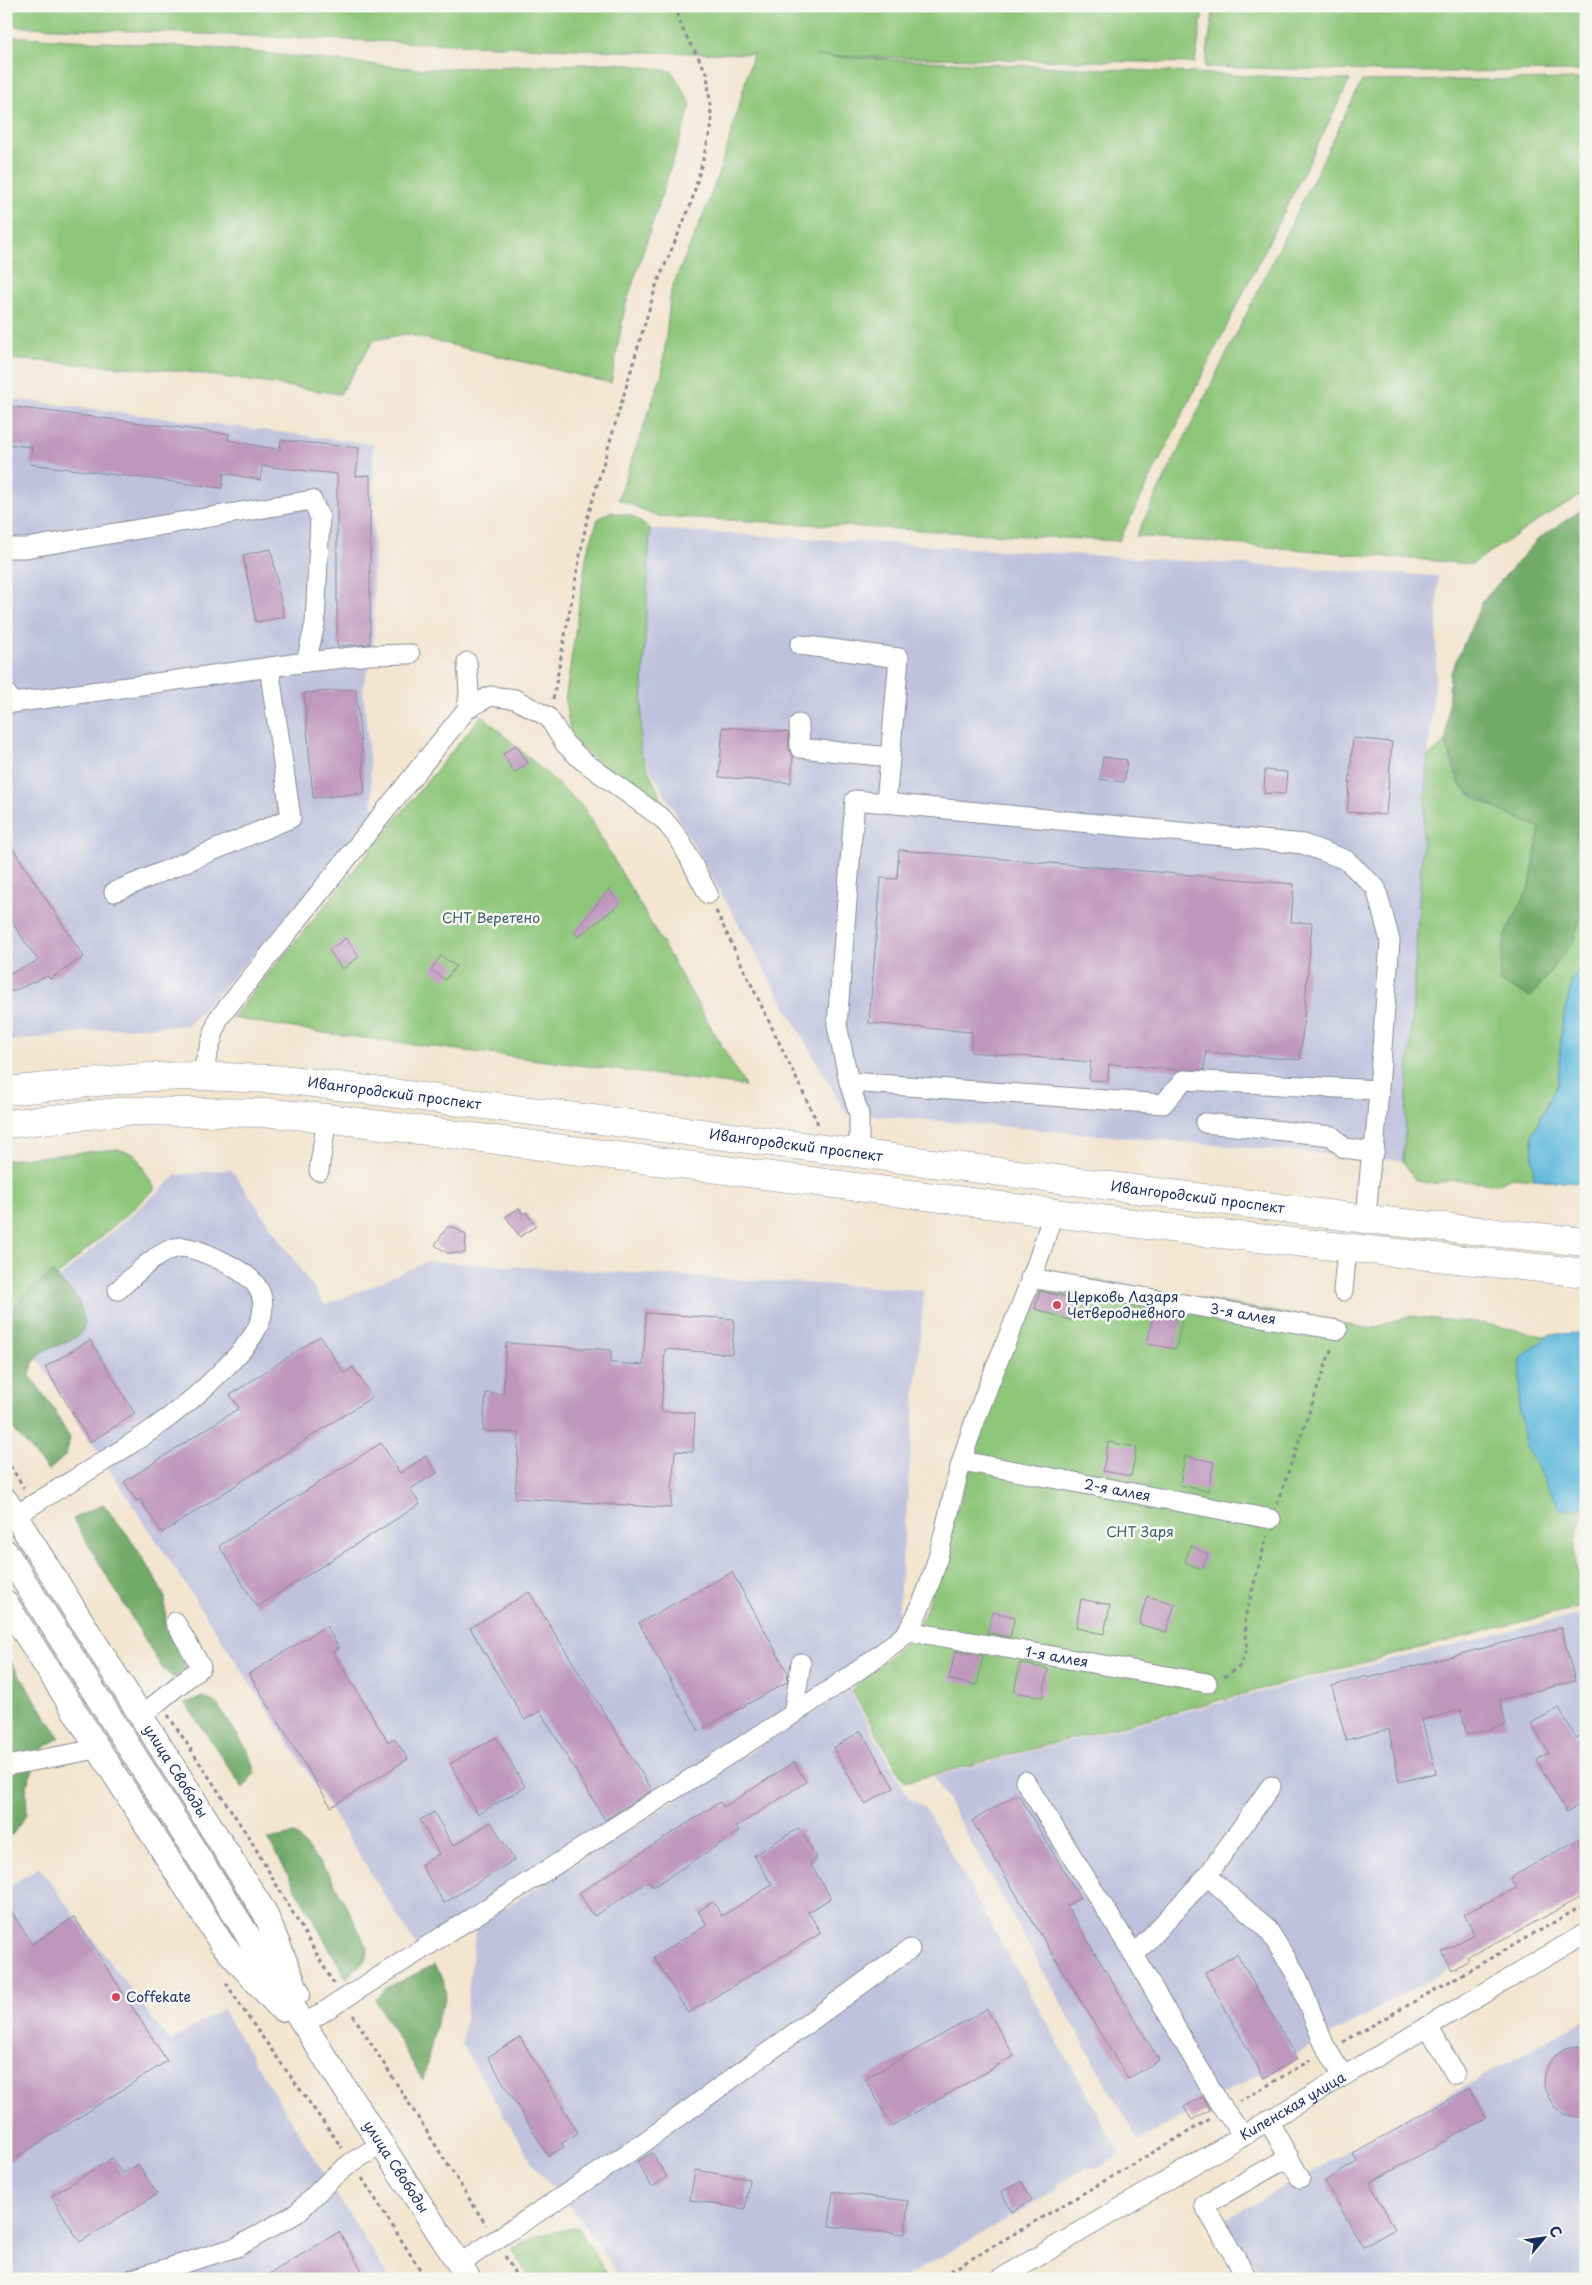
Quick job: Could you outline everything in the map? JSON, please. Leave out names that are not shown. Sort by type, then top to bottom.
[{"type":"highway","name":"Ивангородский проспект","points":[[6,1091],[149,1077],[201,1076],[291,1080],[1366,1219],[1586,1242]]},
{"type":"highway","points":[[6,1124],[127,1112],[271,1113],[327,1118],[1347,1249],[1586,1273]]},
{"type":"main road","name":"улица Свободы","points":[[11,1508],[265,1913],[322,2053]]},
{"type":"main road","name":"улица Свободы","points":[[6,1552],[322,2053],[464,2271]]},
{"type":"main road","name":"улица Свободы","points":[[6,1603],[222,1944],[322,2053]]},
{"type":"street","points":[[6,548],[26,548],[312,500],[320,518],[315,624],[306,662]]},
{"type":"street","points":[[800,645],[899,658],[886,803]]},
{"type":"street","points":[[6,692],[12,703],[306,662],[370,655],[410,654]]},
{"type":"street","points":[[467,662],[469,692],[467,709]]},
{"type":"street","points":[[114,892],[291,818],[269,667]]},
{"type":"street","points":[[201,1076],[218,1019],[467,709],[490,696],[515,699],[548,717],[565,744],[583,761],[663,820],[680,840],[708,894]]},
{"type":"street","points":[[799,724],[800,748],[890,757]]},
{"type":"street","points":[[859,1154],[859,1114],[849,1082],[837,1025],[855,800],[1303,844],[1346,860],[1376,888],[1390,941],[1374,1152],[1371,1158],[1366,1219]]},
{"type":"street","points":[[849,1082],[1163,1104],[1184,1080],[1378,1090]]},
{"type":"street","points":[[319,1171],[327,1118]]},
{"type":"street","points":[[1205,1123],[1332,1136],[1344,1148],[1374,1152]]},
{"type":"street","points":[[309,2021],[793,1714],[872,1662],[908,1631],[928,1586],[945,1536],[962,1461],[989,1381],[1043,1247],[1053,1212]]},
{"type":"street","points":[[11,1508],[158,1427],[182,1409],[242,1349],[260,1322],[264,1300],[256,1284],[242,1273],[196,1250],[177,1248],[163,1253],[118,1290]]},
{"type":"street","points":[[1343,1291],[1347,1249]]},
{"type":"street","name":"3-я аллея","points":[[1030,1278],[1338,1330]]},
{"type":"street","name":"2-я аллея","points":[[962,1461],[1272,1519]]},
{"type":"street","points":[[142,1715],[201,1667],[175,1622]]},
{"type":"street","name":"1-я аллея","points":[[908,1631],[1207,1683]]},
{"type":"street","points":[[793,1714],[801,1663]]},
{"type":"street","points":[[6,1766],[97,1749]]},
{"type":"street","points":[[1025,1782],[1134,1955],[1225,2111],[1243,2135]]},
{"type":"street","points":[[1134,1955],[1207,1876],[1271,1786]]},
{"type":"street","points":[[1207,1876],[1267,1928],[1296,1974],[1328,2050],[1343,2076]]},
{"type":"street","name":"Кипенская улица","points":[[1000,2279],[1586,1933]]},
{"type":"street","points":[[464,2271],[910,1949]]},
{"type":"street","points":[[1428,2026],[1455,2074]]},
{"type":"street","points":[[1268,2120],[1300,2178]]},
{"type":"street","points":[[132,2279],[237,2247],[297,2213],[352,2162],[382,2144]]},
{"type":"street","points":[[1248,2279],[1204,2205],[1289,2157]]},
{"type":"path","points":[[548,717],[555,695],[587,519],[656,286],[691,204],[712,125],[707,73],[683,30],[675,6]]},
{"type":"path","points":[[708,894],[820,1128]]},
{"type":"path","points":[[937,2279],[1328,2050],[1586,1904]]},
{"type":"shaded area","points":[[6,398],[373,444],[374,647],[363,686],[374,816],[300,904],[188,1025],[105,1029],[6,1042]]},
{"type":"shaded area","points":[[650,529],[1438,576],[1436,670],[1428,756],[1403,1161],[846,1113],[640,751]]},
{"type":"shaded area","points":[[231,1169],[325,1305],[427,1261],[924,1290],[896,1639],[417,1947],[269,1712],[41,1365],[13,1318],[177,1175]]},
{"type":"shaded area","points":[[1586,1613],[1586,1894],[1138,2141],[934,1776],[1348,1670]]},
{"type":"shaded area","points":[[849,1690],[909,1798],[925,1808],[1121,2154],[1097,2169],[1087,2167],[1060,2183],[1057,2190],[903,2279],[620,2279],[588,2228],[534,2166],[462,2045],[476,1926]]},
{"type":"shaded area","points":[[39,1867],[170,2042],[222,2009],[389,2279],[6,2279],[6,1888]]},
{"type":"shaded area","points":[[1586,2019],[1586,2279],[1263,2279],[1224,2220]]},
{"type":"green space","points":[[6,6],[1204,6],[1195,63],[816,56],[1350,80],[1119,541],[657,516],[618,499],[662,374],[671,290],[707,206],[727,148],[753,54],[647,52],[6,26]]},
{"type":"green space","points":[[1214,6],[1586,6],[1586,71],[1419,72],[1205,67]]},
{"type":"green space","points":[[6,36],[225,49],[418,69],[616,63],[672,71],[691,105],[625,307],[611,383],[406,334],[374,340],[340,394],[181,371],[6,359]]},
{"type":"green space","points":[[1586,79],[1586,493],[1553,511],[1472,564],[1136,536],[1362,81]]},
{"type":"green space","points":[[1586,507],[1586,902],[1573,942],[1531,997],[1499,982],[1505,935],[1530,886],[1540,828],[1505,813],[1471,794],[1461,786],[1446,742],[1450,674],[1483,601],[1538,539]]},
{"type":"green space","points":[[610,512],[632,516],[650,529],[640,751],[672,823],[579,747],[570,731],[565,701],[587,552],[598,519]]},
{"type":"green space","name":"СНТ Веретено","points":[[482,715],[584,808],[745,1086],[324,1033],[232,1018]]},
{"type":"green space","points":[[1446,742],[1456,777],[1467,792],[1498,810],[1540,827],[1530,886],[1505,935],[1573,942],[1586,902],[1586,961],[1573,977],[1562,1024],[1558,1083],[1532,1135],[1534,1179],[1511,1177],[1497,1184],[1452,1180],[1432,1184],[1415,1180],[1403,1161],[1428,756]]},
{"type":"green space","points":[[117,1149],[135,1154],[155,1189],[6,1321],[6,1160]]},
{"type":"green space","name":"СНТ Заря","points":[[1038,1270],[1371,1329],[1408,1316],[1485,1324],[1548,1336],[1521,1358],[1519,1405],[1525,1445],[1561,1510],[1586,1507],[1578,1529],[1574,1552],[1586,1605],[905,1782],[851,1690],[912,1636],[924,1616],[1003,1363]]},
{"type":"green space","points":[[53,1273],[78,1299],[85,1322],[82,1331],[77,1337],[42,1352],[33,1363],[30,1376],[52,1406],[70,1438],[66,1455],[48,1471],[6,1420],[6,1316],[30,1289]]},
{"type":"green space","points":[[103,1504],[127,1534],[151,1571],[165,1598],[166,1629],[176,1644],[185,1666],[181,1675],[173,1678],[162,1668],[73,1519]]},
{"type":"green space","points":[[6,1654],[60,1738],[43,1748],[26,1786],[27,1814],[12,1835],[6,1834]]},
{"type":"green space","points":[[203,1697],[216,1703],[247,1749],[255,1772],[243,1788],[185,1703]]},
{"type":"green space","points":[[295,1834],[330,1875],[368,1948],[367,1959],[346,1978],[268,1839]]},
{"type":"green space","points":[[434,1965],[443,1979],[446,1996],[437,2019],[423,2081],[375,1999],[386,1988]]},
{"type":"green space","points":[[578,2227],[610,2279],[530,2279],[512,2248],[540,2235]]},
{"type":"water","points":[[1586,961],[1586,1184],[1534,1179],[1532,1135],[1558,1083],[1562,1024],[1573,977]]},
{"type":"water","points":[[1586,1333],[1586,1507],[1561,1510],[1525,1445],[1519,1405],[1521,1358],[1550,1334]]},
{"type":"building","points":[[6,406],[229,434],[228,440],[280,450],[281,440],[359,448],[356,476],[370,475],[370,644],[337,646],[337,474],[262,466],[260,480],[224,473],[222,488],[30,464],[32,447],[6,444]]},
{"type":"building","points":[[271,549],[284,617],[256,622],[243,555]]},
{"type":"building","points":[[356,689],[365,793],[313,798],[304,693]]},
{"type":"building","points":[[723,727],[788,732],[789,749],[793,756],[791,783],[719,777]]},
{"type":"building","points":[[1353,738],[1392,742],[1386,815],[1347,812]]},
{"type":"building","points":[[516,745],[528,763],[514,773],[503,754]]},
{"type":"building","points":[[1103,757],[1127,760],[1124,782],[1100,779]]},
{"type":"building","points":[[1265,770],[1287,772],[1285,794],[1264,793]]},
{"type":"building","points":[[6,838],[84,957],[50,979],[47,976],[6,994],[6,975],[38,961],[6,913]]},
{"type":"building","points":[[899,850],[1294,884],[1291,922],[1312,923],[1300,1060],[1206,1052],[1204,1070],[1179,1070],[1109,1064],[1108,1081],[1089,1080],[1091,1062],[971,1052],[972,1032],[869,1023],[881,878],[897,879]]},
{"type":"building","points":[[609,889],[620,904],[578,937],[574,932]]},
{"type":"building","points":[[346,938],[359,957],[342,969],[329,950]]},
{"type":"building","points":[[441,956],[456,966],[445,980],[431,970]]},
{"type":"building","points":[[519,1208],[523,1214],[526,1212],[536,1226],[520,1237],[506,1217]]},
{"type":"building","points":[[448,1226],[451,1228],[452,1226],[466,1235],[465,1253],[447,1253],[435,1245]]},
{"type":"building","name":"Церковь Лазаря Четверодневного","points":[[1040,1291],[1079,1300],[1073,1321],[1035,1309]]},
{"type":"building","points":[[646,1313],[734,1319],[732,1354],[665,1349],[661,1411],[695,1413],[693,1452],[675,1451],[671,1508],[515,1498],[519,1433],[483,1431],[486,1393],[503,1394],[506,1343],[611,1350],[611,1363],[643,1365]]},
{"type":"building","points":[[1153,1315],[1182,1320],[1176,1349],[1147,1344]]},
{"type":"building","points":[[320,1336],[344,1373],[353,1367],[372,1397],[162,1533],[140,1499],[137,1501],[124,1482],[239,1408],[230,1395]]},
{"type":"building","points":[[90,1340],[135,1414],[90,1442],[45,1367]]},
{"type":"building","points":[[1108,1442],[1137,1447],[1131,1476],[1103,1471]]},
{"type":"building","points":[[381,1443],[400,1473],[426,1456],[437,1473],[410,1489],[420,1504],[257,1607],[219,1546]]},
{"type":"building","points":[[1185,1456],[1214,1462],[1208,1491],[1180,1485]]},
{"type":"building","points":[[1191,1546],[1208,1554],[1202,1569],[1185,1562]]},
{"type":"building","points":[[732,1572],[788,1673],[787,1682],[699,1731],[639,1623]]},
{"type":"building","points":[[529,1592],[652,1790],[605,1820],[540,1711],[525,1720],[470,1628]]},
{"type":"building","points":[[1147,1596],[1175,1604],[1166,1632],[1139,1624]]},
{"type":"building","points":[[1081,1599],[1110,1605],[1104,1634],[1076,1628]]},
{"type":"building","points":[[993,1612],[1015,1617],[1010,1637],[987,1633]]},
{"type":"building","points":[[326,1626],[339,1648],[333,1652],[388,1742],[394,1738],[408,1759],[331,1807],[249,1674]]},
{"type":"building","points":[[1561,1628],[1575,1681],[1500,1700],[1506,1725],[1467,1735],[1461,1710],[1422,1720],[1436,1773],[1399,1782],[1389,1729],[1346,1740],[1332,1686]]},
{"type":"building","points":[[955,1651],[983,1656],[977,1685],[949,1680]]},
{"type":"building","points":[[1020,1663],[1048,1669],[1043,1697],[1014,1692]]},
{"type":"building","points":[[1559,1708],[1576,1738],[1586,1732],[1586,1801],[1566,1812],[1537,1760],[1549,1753],[1531,1723]]},
{"type":"building","points":[[861,1731],[894,1788],[865,1804],[833,1748]]},
{"type":"building","points":[[496,1737],[525,1787],[478,1814],[450,1764]]},
{"type":"building","points":[[794,1762],[806,1782],[736,1827],[739,1831],[653,1887],[649,1881],[594,1916],[579,1893],[720,1802],[724,1807]]},
{"type":"building","points":[[1018,1794],[1080,1898],[1067,1906],[1159,2060],[1128,2079],[972,1821]]},
{"type":"building","points":[[434,1812],[453,1846],[491,1822],[514,1860],[444,1903],[421,1865],[439,1854],[420,1820]]},
{"type":"building","points":[[799,1828],[817,1858],[810,1863],[831,1898],[808,1912],[821,1933],[688,2013],[654,1957],[707,1925],[698,1911],[713,1902],[722,1916],[772,1885],[754,1855]]},
{"type":"building","points":[[1586,1835],[1586,1894],[1467,1957],[1469,1960],[1452,1970],[1442,1952],[1474,1934],[1464,1914],[1516,1888],[1510,1878]]},
{"type":"building","points":[[6,1903],[32,1944],[74,1917],[167,2061],[6,2164]]},
{"type":"building","points":[[1237,1954],[1297,2059],[1264,2078],[1205,1973]]},
{"type":"building","points":[[987,2009],[1014,2056],[892,2126],[865,2079]]},
{"type":"building","points":[[520,2037],[578,2133],[562,2143],[564,2147],[548,2156],[488,2057]]},
{"type":"building","points":[[1586,2047],[1586,2116],[1576,2117],[1564,2114],[1555,2107],[1548,2097],[1544,2086],[1545,2074],[1549,2063],[1556,2054],[1566,2048]]},
{"type":"building","points":[[1469,2088],[1486,2118],[1370,2183],[1395,2229],[1363,2247],[1325,2181],[1357,2162],[1353,2154]]},
{"type":"building","points":[[1202,2097],[1210,2110],[1192,2120],[1184,2107]]},
{"type":"building","points":[[652,2153],[667,2177],[652,2187],[637,2162]]},
{"type":"building","points":[[112,2158],[122,2174],[138,2164],[157,2194],[80,2242],[51,2196]]},
{"type":"building","points":[[695,2170],[749,2179],[745,2209],[690,2200]]},
{"type":"building","points":[[1021,2181],[1032,2200],[1012,2212],[1001,2192]]},
{"type":"building","points":[[833,2192],[908,2201],[905,2234],[829,2226]]},
{"type":"building","points":[[339,2232],[367,2279],[261,2279]]},
{"type":"place","name":"Церковь Лазаря Четверодневного","points":[[1057,1305]]},
{"type":"place","name":"Coffekate","points":[[116,1997]]}]
